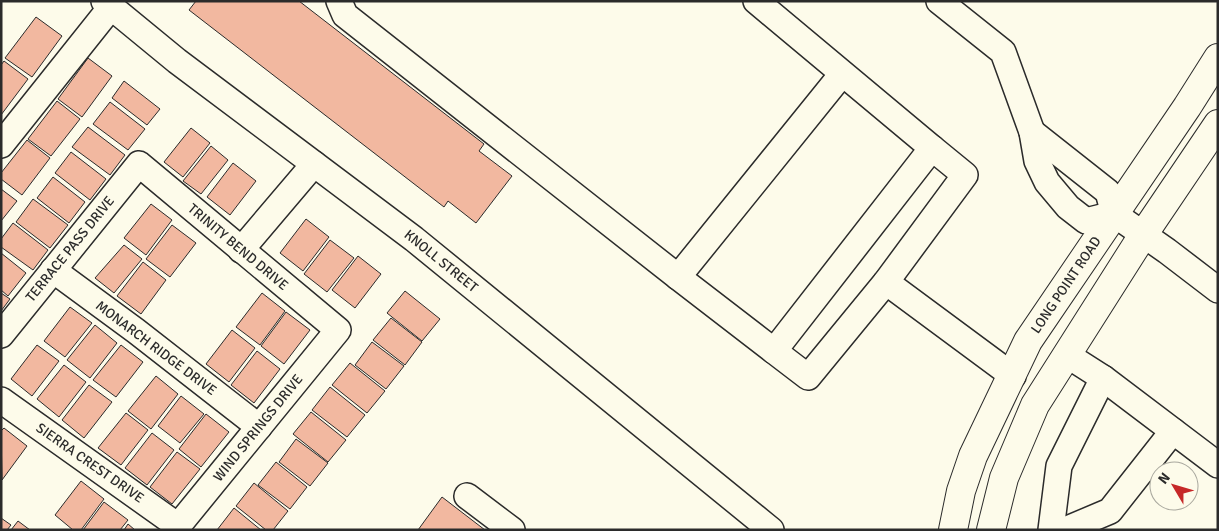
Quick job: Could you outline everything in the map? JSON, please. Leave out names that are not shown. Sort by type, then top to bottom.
[{"type":"main road","name":"LONG POINT ROAD","points":[[953,530],[961,491],[973,456],[1013,376],[1028,341],[1218,58]]},
{"type":"main road","points":[[991,530],[1004,478],[1035,405],[1143,235],[1218,124]]},
{"type":"street","points":[[340,1],[346,15],[808,377],[886,282],[965,175],[756,1]]},
{"type":"street","points":[[938,1],[1004,52],[1032,132],[1037,161],[1047,182],[1068,207],[1086,221],[1114,214]]},
{"type":"street","points":[[1,145],[107,4]]},
{"type":"street","name":"KNOLL STREET","points":[[107,4],[177,60],[414,239],[771,530]]},
{"type":"street","points":[[678,277],[842,74]]},
{"type":"street","points":[[1032,132],[1108,192],[1114,214],[1218,290]]},
{"type":"street","points":[[774,352],[932,148]]},
{"type":"street","name":"TRINITY BEND DRIVE","points":[[138,164],[338,330]]},
{"type":"street","name":"TERRACE PASS DRIVE","points":[[1,334],[138,164]]},
{"type":"street","points":[[242,250],[314,164]]},
{"type":"street","name":"MONARCH RIDGE DRIVE","points":[[53,270],[136,331],[259,427]]},
{"type":"street","points":[[886,282],[1013,376]]},
{"type":"street","name":"WIND SPRINGS DRIVE","points":[[178,526],[338,330]]},
{"type":"street","points":[[1066,355],[1103,378],[1218,465]]},
{"type":"street","points":[[1051,530],[1059,466],[1103,378]]},
{"type":"street","name":"SIERRA CREST DRIVE","points":[[1,400],[178,526]]},
{"type":"street","points":[[1065,530],[1110,510],[1173,431]]},
{"type":"street","points":[[467,496],[512,530]]},
{"type":"building","points":[[196,1],[299,1],[484,144],[479,151],[512,176],[476,223],[448,201],[444,207],[189,10]]},
{"type":"building","points":[[36,17],[62,36],[32,77],[5,58]]},
{"type":"building","points":[[88,58],[112,76],[82,117],[58,99]]},
{"type":"building","points":[[4,61],[28,79],[1,115],[1,65]]},
{"type":"building","points":[[124,81],[160,109],[147,125],[112,98]]},
{"type":"building","points":[[57,101],[80,119],[51,156],[28,139]]},
{"type":"building","points":[[110,102],[145,129],[128,150],[93,124]]},
{"type":"building","points":[[88,127],[125,155],[110,175],[72,147]]},
{"type":"building","points":[[191,128],[210,143],[183,177],[164,162]]},
{"type":"building","points":[[27,140],[50,158],[22,195],[1,179],[1,173]]},
{"type":"building","points":[[211,146],[228,160],[201,194],[183,181]]},
{"type":"building","points":[[71,152],[106,179],[90,200],[55,173]]},
{"type":"building","points":[[233,163],[256,181],[230,215],[207,197]]},
{"type":"building","points":[[53,177],[85,202],[69,223],[37,198]]},
{"type":"building","points":[[1,189],[17,201],[1,221]]},
{"type":"building","points":[[33,199],[68,225],[50,248],[16,222]]},
{"type":"building","points":[[151,204],[172,220],[146,255],[124,238]]},
{"type":"building","points":[[306,219],[329,237],[303,271],[280,253]]},
{"type":"building","points":[[13,223],[48,250],[33,270],[1,247],[1,239]]},
{"type":"building","points":[[172,225],[196,243],[170,277],[146,259]]},
{"type":"building","points":[[330,240],[354,258],[327,292],[304,274]]},
{"type":"building","points":[[124,245],[142,259],[114,293],[95,278]]},
{"type":"building","points":[[1,253],[26,273],[8,296],[1,290]]},
{"type":"building","points":[[358,256],[381,274],[355,308],[332,290]]},
{"type":"building","points":[[143,262],[166,280],[141,314],[117,296]]},
{"type":"building","points":[[405,291],[440,319],[422,341],[387,313]]},
{"type":"building","points":[[1,293],[10,299],[1,311]]},
{"type":"building","points":[[262,293],[285,311],[260,345],[236,327]]},
{"type":"building","points":[[70,307],[92,323],[65,357],[44,341]]},
{"type":"building","points":[[286,312],[310,330],[284,364],[261,346]]},
{"type":"building","points":[[391,318],[422,342],[405,365],[373,340]]},
{"type":"building","points":[[95,325],[117,343],[90,378],[67,360]]},
{"type":"building","points":[[232,330],[255,348],[229,382],[206,364]]},
{"type":"building","points":[[372,342],[404,366],[386,389],[355,365]]},
{"type":"building","points":[[37,345],[59,361],[32,396],[11,379]]},
{"type":"building","points":[[121,345],[143,362],[116,397],[93,380]]},
{"type":"building","points":[[257,351],[280,369],[254,403],[231,385]]},
{"type":"building","points":[[350,363],[385,391],[367,413],[332,385]]},
{"type":"building","points":[[64,365],[86,382],[59,417],[37,399]]},
{"type":"building","points":[[156,376],[178,394],[151,429],[128,411]]},
{"type":"building","points":[[89,385],[112,402],[84,438],[62,420]]},
{"type":"building","points":[[330,387],[365,415],[347,437],[312,410]]},
{"type":"building","points":[[181,396],[204,414],[180,443],[158,426]]},
{"type":"building","points":[[311,412],[346,440],[328,462],[293,434]]},
{"type":"building","points":[[126,413],[148,430],[121,465],[98,448]]},
{"type":"building","points":[[206,414],[229,432],[201,467],[179,449]]},
{"type":"building","points":[[4,428],[27,446],[2,480],[1,431]]},
{"type":"building","points":[[152,433],[174,450],[147,485],[125,468]]},
{"type":"building","points":[[296,439],[328,463],[310,486],[279,462]]},
{"type":"building","points":[[177,452],[200,469],[172,504],[150,487]]},
{"type":"building","points":[[276,462],[307,487],[290,509],[258,485]]},
{"type":"building","points":[[81,481],[104,499],[81,530],[73,530],[55,515]]},
{"type":"building","points":[[254,483],[288,511],[273,530],[266,530],[236,506]]},
{"type":"building","points":[[442,497],[485,530],[418,530]]},
{"type":"building","points":[[104,502],[128,520],[120,530],[83,530]]},
{"type":"building","points":[[234,508],[261,530],[217,530]]},
{"type":"building","points":[[1,518],[11,525],[7,530],[1,530]]},
{"type":"building","points":[[18,521],[30,530],[11,530]]},
{"type":"building","points":[[128,524],[135,530],[124,530]]}]
